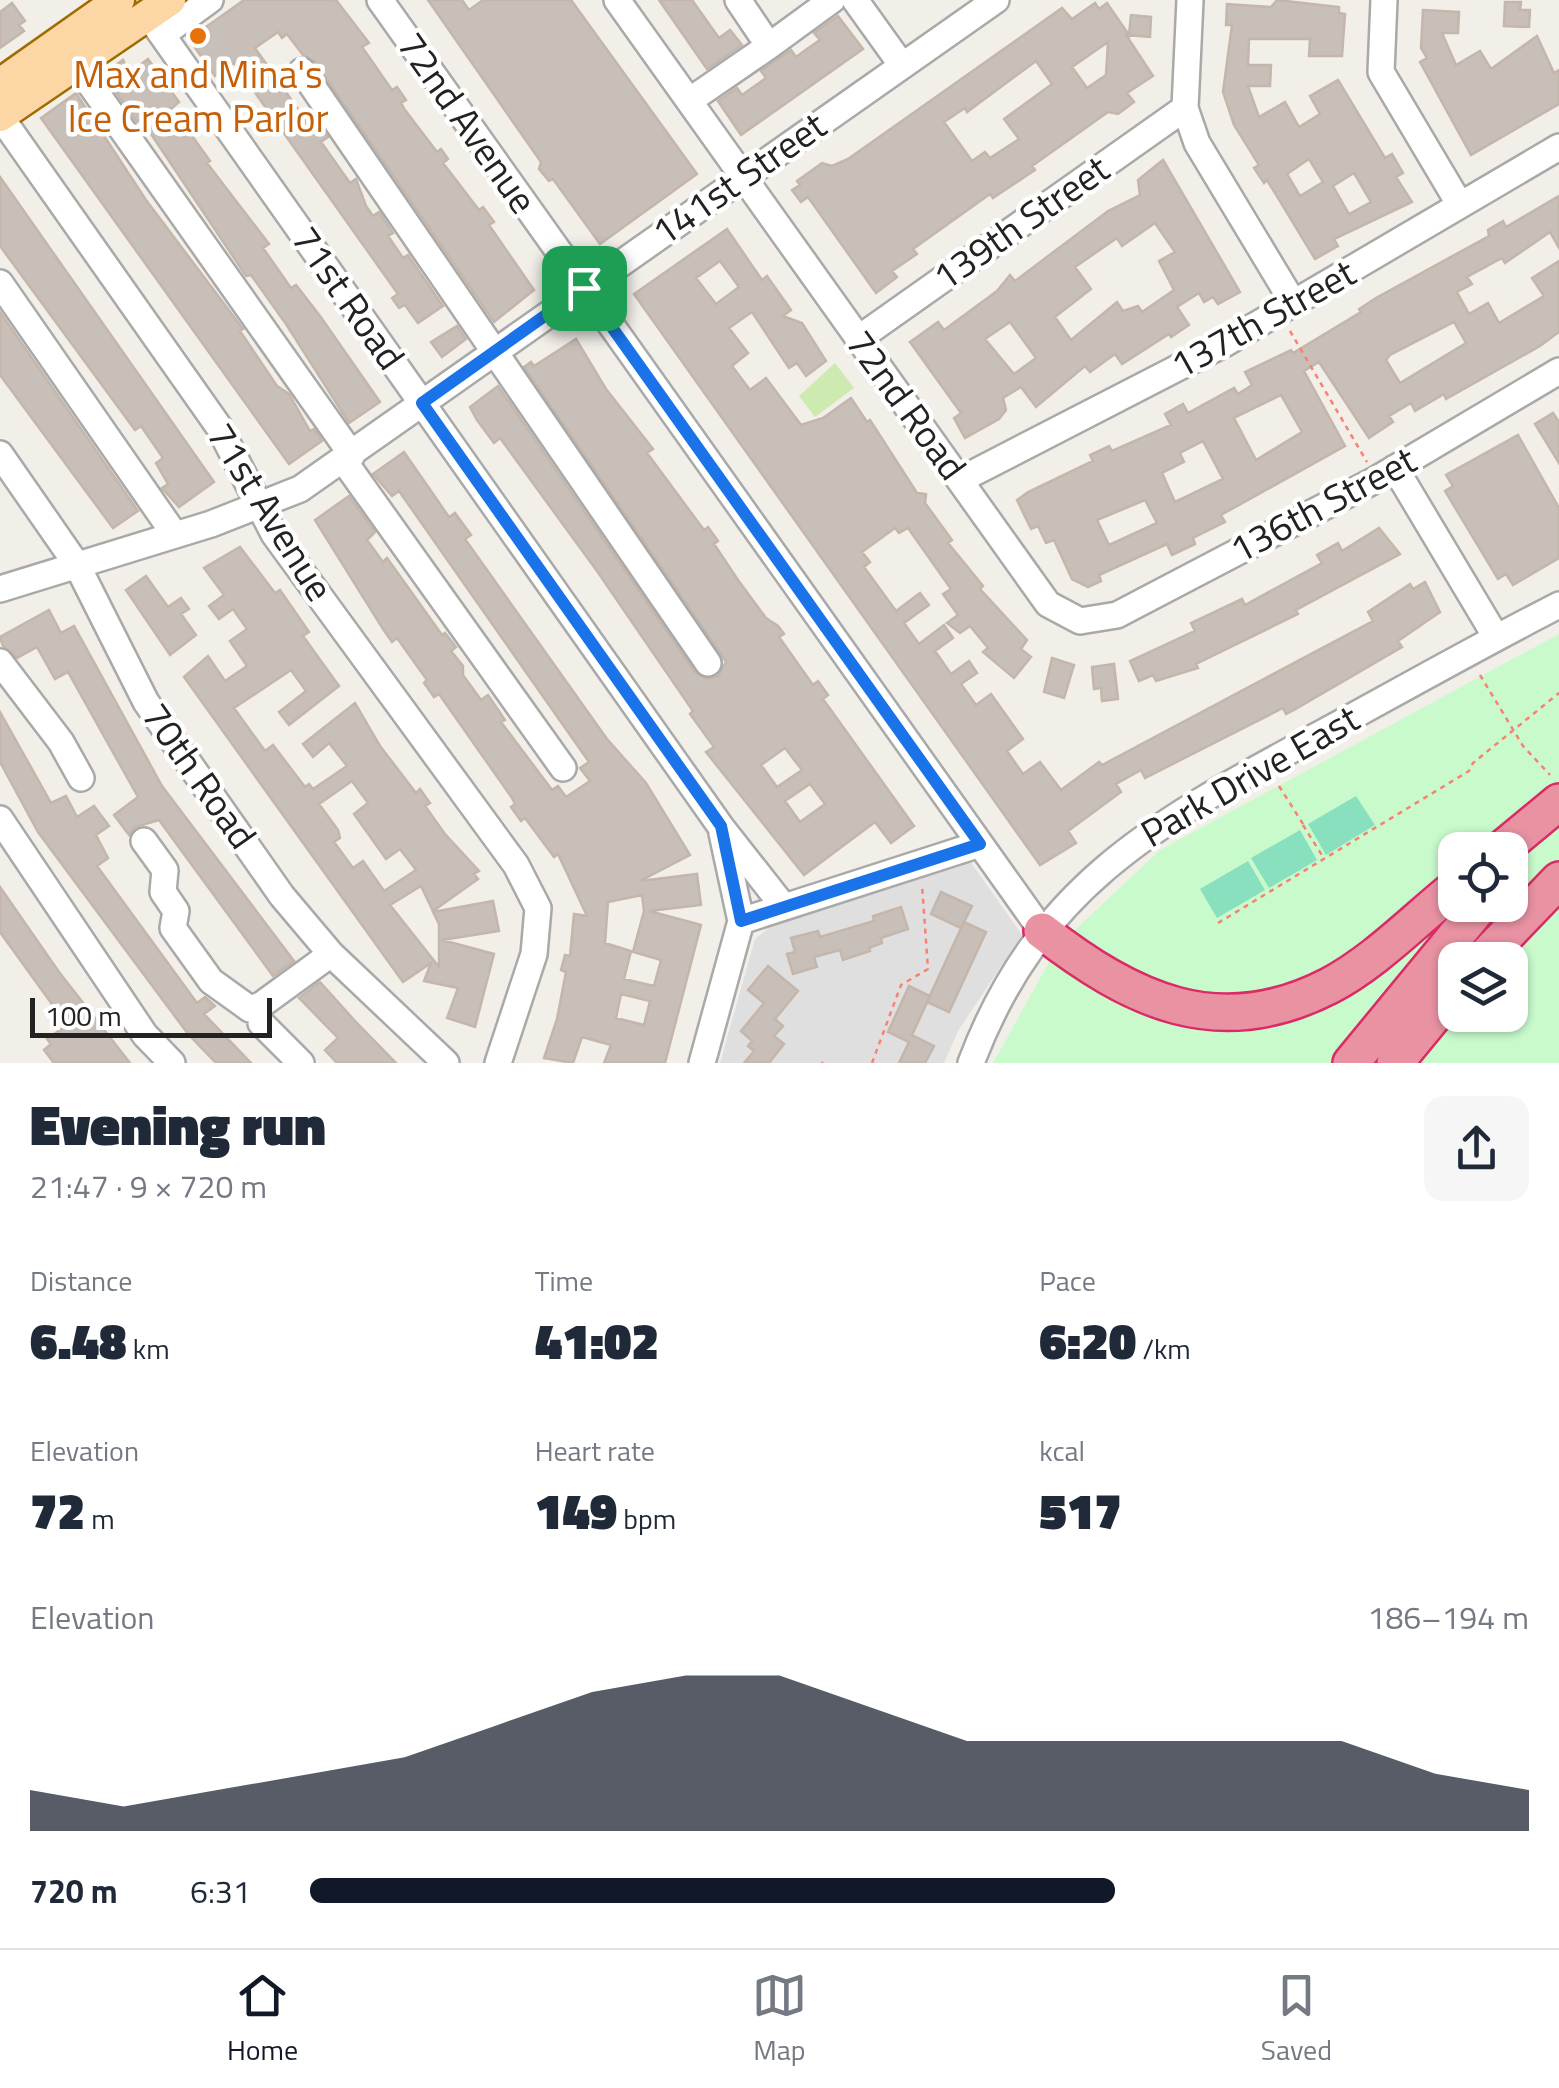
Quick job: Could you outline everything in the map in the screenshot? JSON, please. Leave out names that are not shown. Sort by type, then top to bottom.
[{"type":"highway","points":[[1523,832],[1559,802]]},
{"type":"highway","points":[[1528,858],[1559,829]]},
{"type":"highway","points":[[1499,942],[1559,880]]},
{"type":"highway","points":[[1042,931],[1090,969],[1132,992],[1185,1008],[1255,1009],[1294,1001],[1331,985],[1438,901]]},
{"type":"highway","points":[[1352,1063],[1467,922]]},
{"type":"highway","points":[[1395,1063],[1438,1011]]},
{"type":"main road","points":[[0,84],[119,0]]},
{"type":"main road","points":[[0,116],[76,64],[159,17]]},
{"type":"street","points":[[159,17],[210,0]]},
{"type":"street","name":"72nd Avenue","points":[[380,0],[1042,931]]},
{"type":"street","name":"72nd Road","points":[[617,0],[1048,604],[1080,621]]},
{"type":"street","points":[[738,0],[769,46]]},
{"type":"street","points":[[689,102],[832,0]]},
{"type":"street","points":[[855,0],[900,64]]},
{"type":"street","name":"141st Street","points":[[0,589],[260,508],[348,458],[900,64],[996,0]]},
{"type":"street","points":[[1190,0],[1185,108],[1196,143],[1291,316]]},
{"type":"street","points":[[1384,0],[1381,72],[1460,205]]},
{"type":"street","name":"71st Road","points":[[159,17],[422,403],[721,826],[784,907]]},
{"type":"street","points":[[76,64],[563,768]]},
{"type":"street","points":[[302,71],[708,663]]},
{"type":"street","name":"139th Street","points":[[858,338],[1185,108]]},
{"type":"street","name":"71st Avenue","points":[[0,116],[219,427],[274,534],[516,865],[538,908],[534,954],[498,1063]]},
{"type":"street","name":"137th Street","points":[[960,480],[1291,316],[1460,205],[1559,147]]},
{"type":"street","points":[[0,284],[175,535]]},
{"type":"street","name":"136th Street","points":[[1080,621],[1118,616],[1395,468],[1559,370]]},
{"type":"street","name":"70th Road","points":[[0,454],[77,566],[146,702],[282,896],[331,954],[446,1063]]},
{"type":"street","points":[[1395,468],[1496,637]]},
{"type":"street","name":"Park Drive East","points":[[971,1063],[992,1015],[1042,931],[1125,848],[1186,807],[1559,605]]},
{"type":"street","points":[[0,662],[61,742],[82,778]]},
{"type":"street","points":[[0,820],[145,1035],[172,1063]]},
{"type":"street","name":"71st Road","points":[[721,826],[741,921]]},
{"type":"street","points":[[144,841],[165,870],[163,892],[176,911],[173,928],[224,993],[250,1009],[331,954]]},
{"type":"street","points":[[702,1063],[741,921],[980,844]]},
{"type":"street","points":[[261,1023],[301,1063]]},
{"type":"path","points":[[1291,316],[1368,464]]},
{"type":"path","points":[[1480,674],[1523,746],[1559,785]]},
{"type":"path","points":[[1218,923],[1470,771],[1473,763],[1559,693]]},
{"type":"path","points":[[1278,786],[1324,859]]},
{"type":"path","points":[[872,1063],[901,985],[928,968],[922,884]]},
{"type":"shaded area","points":[[967,857],[1022,935],[958,1031],[944,1063],[720,1063],[755,939],[771,926]]},
{"type":"green space","points":[[835,363],[854,388],[815,417],[799,396]]},
{"type":"green space","points":[[1559,634],[1559,1063],[993,1063],[1058,946],[1160,850]]},
{"type":"green space","points":[[1356,796],[1375,825],[1326,855],[1308,824]]},
{"type":"green space","points":[[1300,830],[1317,860],[1269,888],[1251,858]]},
{"type":"green space","points":[[1248,861],[1265,890],[1217,918],[1200,889]]},
{"type":"building","points":[[244,0],[336,0],[369,43],[362,47],[392,90],[397,87],[406,100],[401,103],[405,110],[437,152],[441,149],[448,159],[443,163],[479,210],[483,207],[494,222],[489,225],[534,290],[494,322],[315,62],[303,55],[287,34],[282,38],[278,32],[255,48],[314,132],[320,127],[328,137],[321,142],[350,183],[356,179],[366,206],[373,216],[379,212],[393,233],[388,236],[403,258],[408,255],[443,306],[418,323],[405,305],[399,308],[392,298],[398,294],[234,63],[215,76],[189,39]]},
{"type":"building","points":[[428,0],[462,0],[469,10],[483,0],[571,0],[697,174],[600,244],[553,179],[549,181],[539,169],[541,162]]},
{"type":"building","points":[[659,0],[692,0],[719,38],[730,30],[742,45],[707,69]]},
{"type":"building","points":[[1277,0],[1339,7],[1339,13],[1345,14],[1342,56],[1309,56],[1310,39],[1249,39],[1248,65],[1271,65],[1270,86],[1248,86],[1259,117],[1285,102],[1299,127],[1320,114],[1310,96],[1338,80],[1385,158],[1392,154],[1403,173],[1396,177],[1412,202],[1334,239],[1338,246],[1315,259],[1267,180],[1264,183],[1254,168],[1259,165],[1234,125],[1223,92],[1232,25],[1226,25],[1227,4],[1271,7]],"holes":[[[1309,159],[1323,182],[1300,196],[1287,174]],[[1354,173],[1371,202],[1349,214],[1333,186]]]},
{"type":"building","points":[[1505,2],[1521,2],[1520,10],[1530,10],[1529,27],[1504,26]]},
{"type":"building","points":[[12,3],[25,21],[19,25],[24,31],[0,48],[0,12]]},
{"type":"building","points":[[1095,3],[1099,9],[1107,3],[1129,35],[1131,15],[1151,17],[1150,37],[1126,35],[1153,76],[1127,93],[1134,102],[1118,114],[1108,112],[1032,166],[1035,170],[993,198],[990,194],[913,249],[917,254],[892,271],[897,277],[876,293],[808,197],[801,202],[792,190],[800,185],[797,181],[822,163],[832,166],[848,159],[1062,8],[1072,19]],"holes":[[[1108,42],[1106,75],[1087,88],[1072,67]],[[1036,61],[1052,84],[1004,119],[1019,139],[990,158],[985,152],[972,161],[944,122],[965,108],[967,112]]]},
{"type":"building","points":[[1423,10],[1459,12],[1458,33],[1442,33],[1456,65],[1480,51],[1491,69],[1537,36],[1554,73],[1559,70],[1559,104],[1471,155],[1420,62],[1427,58],[1421,48]]},
{"type":"building","points":[[838,16],[863,49],[741,135],[718,101],[737,88],[742,95],[766,78],[761,71],[791,50],[796,57],[820,40],[814,33]]},
{"type":"building","points":[[148,59],[179,102],[172,108],[210,161],[207,163],[269,244],[263,248],[291,288],[296,285],[320,316],[380,402],[349,423],[286,324],[251,275],[246,276],[141,119],[137,122],[103,74],[123,60],[129,73]]},
{"type":"building","points":[[76,93],[146,200],[243,329],[240,331],[277,386],[289,394],[310,431],[314,429],[322,441],[289,464],[41,118]]},
{"type":"building","points":[[1163,160],[1240,292],[1218,304],[1213,297],[1204,302],[1199,293],[1177,307],[1189,325],[1122,364],[1115,354],[1090,372],[1085,366],[1036,407],[1021,387],[1003,398],[1006,410],[999,419],[965,438],[954,418],[961,413],[910,342],[938,322],[944,330],[997,291],[1010,275],[1015,281],[1108,211],[1140,195],[1138,180]],"holes":[[[1155,223],[1175,252],[1159,261],[1174,290],[1142,312],[1138,306],[1123,311],[1117,302],[1071,340],[1055,317],[1091,289],[1075,267],[1117,238],[1122,246]],[[1010,322],[1036,358],[1014,374],[985,339]]]},
{"type":"building","points":[[0,177],[214,482],[179,507],[162,488],[168,484],[156,463],[163,458],[141,426],[135,430],[0,246]]},
{"type":"building","points":[[1559,196],[1559,248],[1550,232],[1505,263],[1502,258],[1467,277],[1472,284],[1457,292],[1469,314],[1488,303],[1499,323],[1544,296],[1532,278],[1559,261],[1559,332],[1540,346],[1446,399],[1444,394],[1415,411],[1411,403],[1389,416],[1393,422],[1369,438],[1319,362],[1304,371],[1345,446],[1221,515],[1225,522],[1193,538],[1195,544],[1172,555],[1167,544],[1099,575],[1101,581],[1088,587],[1072,579],[1054,540],[1046,543],[1038,526],[1031,529],[1017,500],[1028,492],[1093,461],[1090,455],[1109,446],[1112,451],[1171,425],[1165,414],[1183,404],[1188,413],[1234,388],[1238,394],[1252,385],[1245,372],[1291,350],[1293,353],[1361,312],[1359,309],[1376,298],[1489,236],[1488,230],[1503,221],[1506,227]],"holes":[[[1454,322],[1466,343],[1400,383],[1386,360]],[[1281,395],[1302,432],[1256,460],[1234,418]],[[1203,441],[1223,479],[1175,502],[1162,473],[1184,462],[1180,453]],[[1145,500],[1157,523],[1109,545],[1097,520]]]},
{"type":"building","points":[[727,229],[762,280],[767,276],[791,310],[783,316],[802,323],[826,361],[806,376],[797,363],[789,368],[752,312],[729,328],[748,353],[732,366],[750,390],[766,378],[801,425],[823,418],[851,398],[867,422],[870,420],[917,493],[926,494],[925,503],[952,540],[948,543],[983,586],[980,589],[1027,640],[1021,649],[1031,657],[1014,678],[983,652],[988,648],[970,626],[960,633],[947,623],[958,615],[943,594],[951,589],[908,528],[899,533],[895,528],[862,552],[870,562],[864,567],[896,611],[920,593],[929,605],[904,623],[919,644],[944,625],[953,638],[935,651],[951,674],[969,661],[977,673],[961,684],[976,705],[991,694],[1023,739],[1007,751],[1023,774],[1040,762],[1061,790],[1099,762],[1102,765],[1373,621],[1368,612],[1410,584],[1413,589],[1425,582],[1440,612],[1398,641],[1402,647],[1294,710],[1286,714],[1283,708],[1145,778],[1141,770],[1116,784],[1121,792],[1068,831],[1076,843],[1040,865],[634,294]],"holes":[[[720,261],[739,287],[716,304],[696,278]]]},
{"type":"building","points":[[0,312],[138,511],[113,528],[0,375]]},
{"type":"building","points":[[457,326],[466,339],[442,357],[431,342]]},
{"type":"building","points":[[576,339],[606,389],[653,449],[647,453],[704,530],[708,527],[718,541],[714,544],[738,580],[766,618],[784,634],[779,637],[813,685],[818,681],[828,695],[823,699],[914,826],[891,843],[875,822],[804,875],[706,752],[714,747],[690,714],[693,711],[500,438],[494,443],[470,407],[498,386],[695,672],[708,679],[718,676],[726,662],[524,367],[531,362],[534,366]],"holes":[[[785,748],[802,770],[777,787],[761,765]],[[810,784],[825,804],[800,822],[785,801]]]},
{"type":"building","points":[[1553,413],[1559,422],[1559,463],[1535,424]]},
{"type":"building","points":[[1518,435],[1559,508],[1559,558],[1513,585],[1506,574],[1498,579],[1445,491],[1453,486],[1446,475]]},
{"type":"building","points":[[404,452],[449,517],[455,513],[471,535],[465,539],[607,739],[646,783],[690,855],[640,881],[697,874],[701,905],[649,911],[701,925],[665,1063],[604,1063],[611,1045],[582,1037],[573,1063],[544,1058],[557,1019],[566,972],[561,970],[565,955],[570,956],[574,914],[587,916],[558,854],[554,857],[525,818],[521,821],[511,807],[515,804],[512,798],[439,694],[434,697],[424,683],[427,680],[397,638],[392,642],[315,520],[349,496],[375,532],[367,540],[383,562],[387,558],[442,635],[445,633],[456,647],[451,651],[463,666],[463,675],[481,700],[488,695],[505,720],[501,722],[552,790],[558,786],[566,797],[590,781],[580,768],[589,762],[399,491],[392,496],[373,474]],"holes":[[[642,895],[644,911],[633,952],[661,960],[654,986],[624,979],[631,951],[605,943],[608,902]],[[621,994],[650,1001],[644,1025],[616,1018]]]},
{"type":"building","points":[[1379,528],[1400,554],[1296,610],[1298,614],[1196,664],[1198,668],[1156,681],[1153,675],[1139,681],[1130,661],[1195,631],[1191,623],[1242,599],[1245,605],[1322,563],[1317,555],[1338,543],[1342,551]]},
{"type":"building","points":[[240,547],[275,593],[280,590],[309,632],[303,636],[339,686],[289,725],[279,712],[306,691],[291,670],[234,708],[265,751],[273,745],[305,787],[309,784],[313,789],[347,766],[329,743],[313,757],[303,744],[355,703],[380,746],[416,793],[420,789],[430,803],[425,806],[445,834],[479,871],[474,874],[478,879],[433,911],[421,886],[390,905],[439,967],[439,924],[433,912],[493,901],[499,931],[442,940],[494,954],[475,1027],[447,1018],[458,988],[424,981],[431,963],[403,982],[184,677],[208,656],[225,681],[247,666],[230,641],[247,629],[233,609],[219,619],[209,606],[224,595],[204,568]],"holes":[[[352,781],[368,803],[354,814],[386,859],[400,849],[416,870],[384,891],[363,861],[353,868],[334,842],[340,838],[338,830],[319,804]]]},
{"type":"building","points":[[146,576],[168,607],[181,598],[189,609],[181,614],[196,635],[170,655],[126,590]]},
{"type":"building","points":[[49,610],[61,633],[74,626],[162,786],[294,961],[273,976],[159,820],[135,827],[129,835],[114,815],[138,797],[68,672],[55,679],[37,647],[17,658],[3,646],[0,637]]},
{"type":"building","points":[[1052,658],[1074,665],[1064,698],[1044,692]]},
{"type":"building","points":[[1114,664],[1118,699],[1102,701],[1101,688],[1094,689],[1092,667]]},
{"type":"building","points":[[0,712],[51,803],[66,796],[77,817],[94,806],[109,826],[96,835],[108,858],[97,866],[197,1003],[205,997],[215,1006],[204,1014],[251,1063],[216,1063],[188,1034],[38,832],[0,762]]},
{"type":"building","points":[[0,887],[59,972],[130,1063],[54,1063],[44,1050],[51,1044],[47,1039],[67,1025],[0,932]]},
{"type":"building","points":[[941,892],[972,906],[961,928],[931,914]]},
{"type":"building","points":[[901,907],[908,929],[881,938],[882,943],[869,948],[870,951],[843,960],[840,950],[814,957],[817,967],[793,974],[787,954],[795,952],[791,938],[818,931],[820,937],[874,921],[873,916]]},
{"type":"building","points":[[964,922],[986,932],[949,1012],[927,1002]]},
{"type":"building","points":[[768,966],[798,991],[775,1019],[783,1026],[774,1036],[784,1044],[769,1063],[744,1063],[754,1051],[748,1046],[752,1041],[741,1031],[764,1003],[748,990]]},
{"type":"building","points":[[320,982],[396,1063],[337,1063],[325,1050],[338,1038],[299,998]]},
{"type":"building","points":[[909,986],[930,996],[912,1035],[934,1046],[925,1063],[899,1063],[909,1042],[888,1032]]},
{"type":"place","name":"Max and Mina's Ice Cream Parlor","points":[[198,36]]},
{"type":"route","points":[[584,288],[980,844],[741,921],[721,826],[422,403],[584,288]]}]
